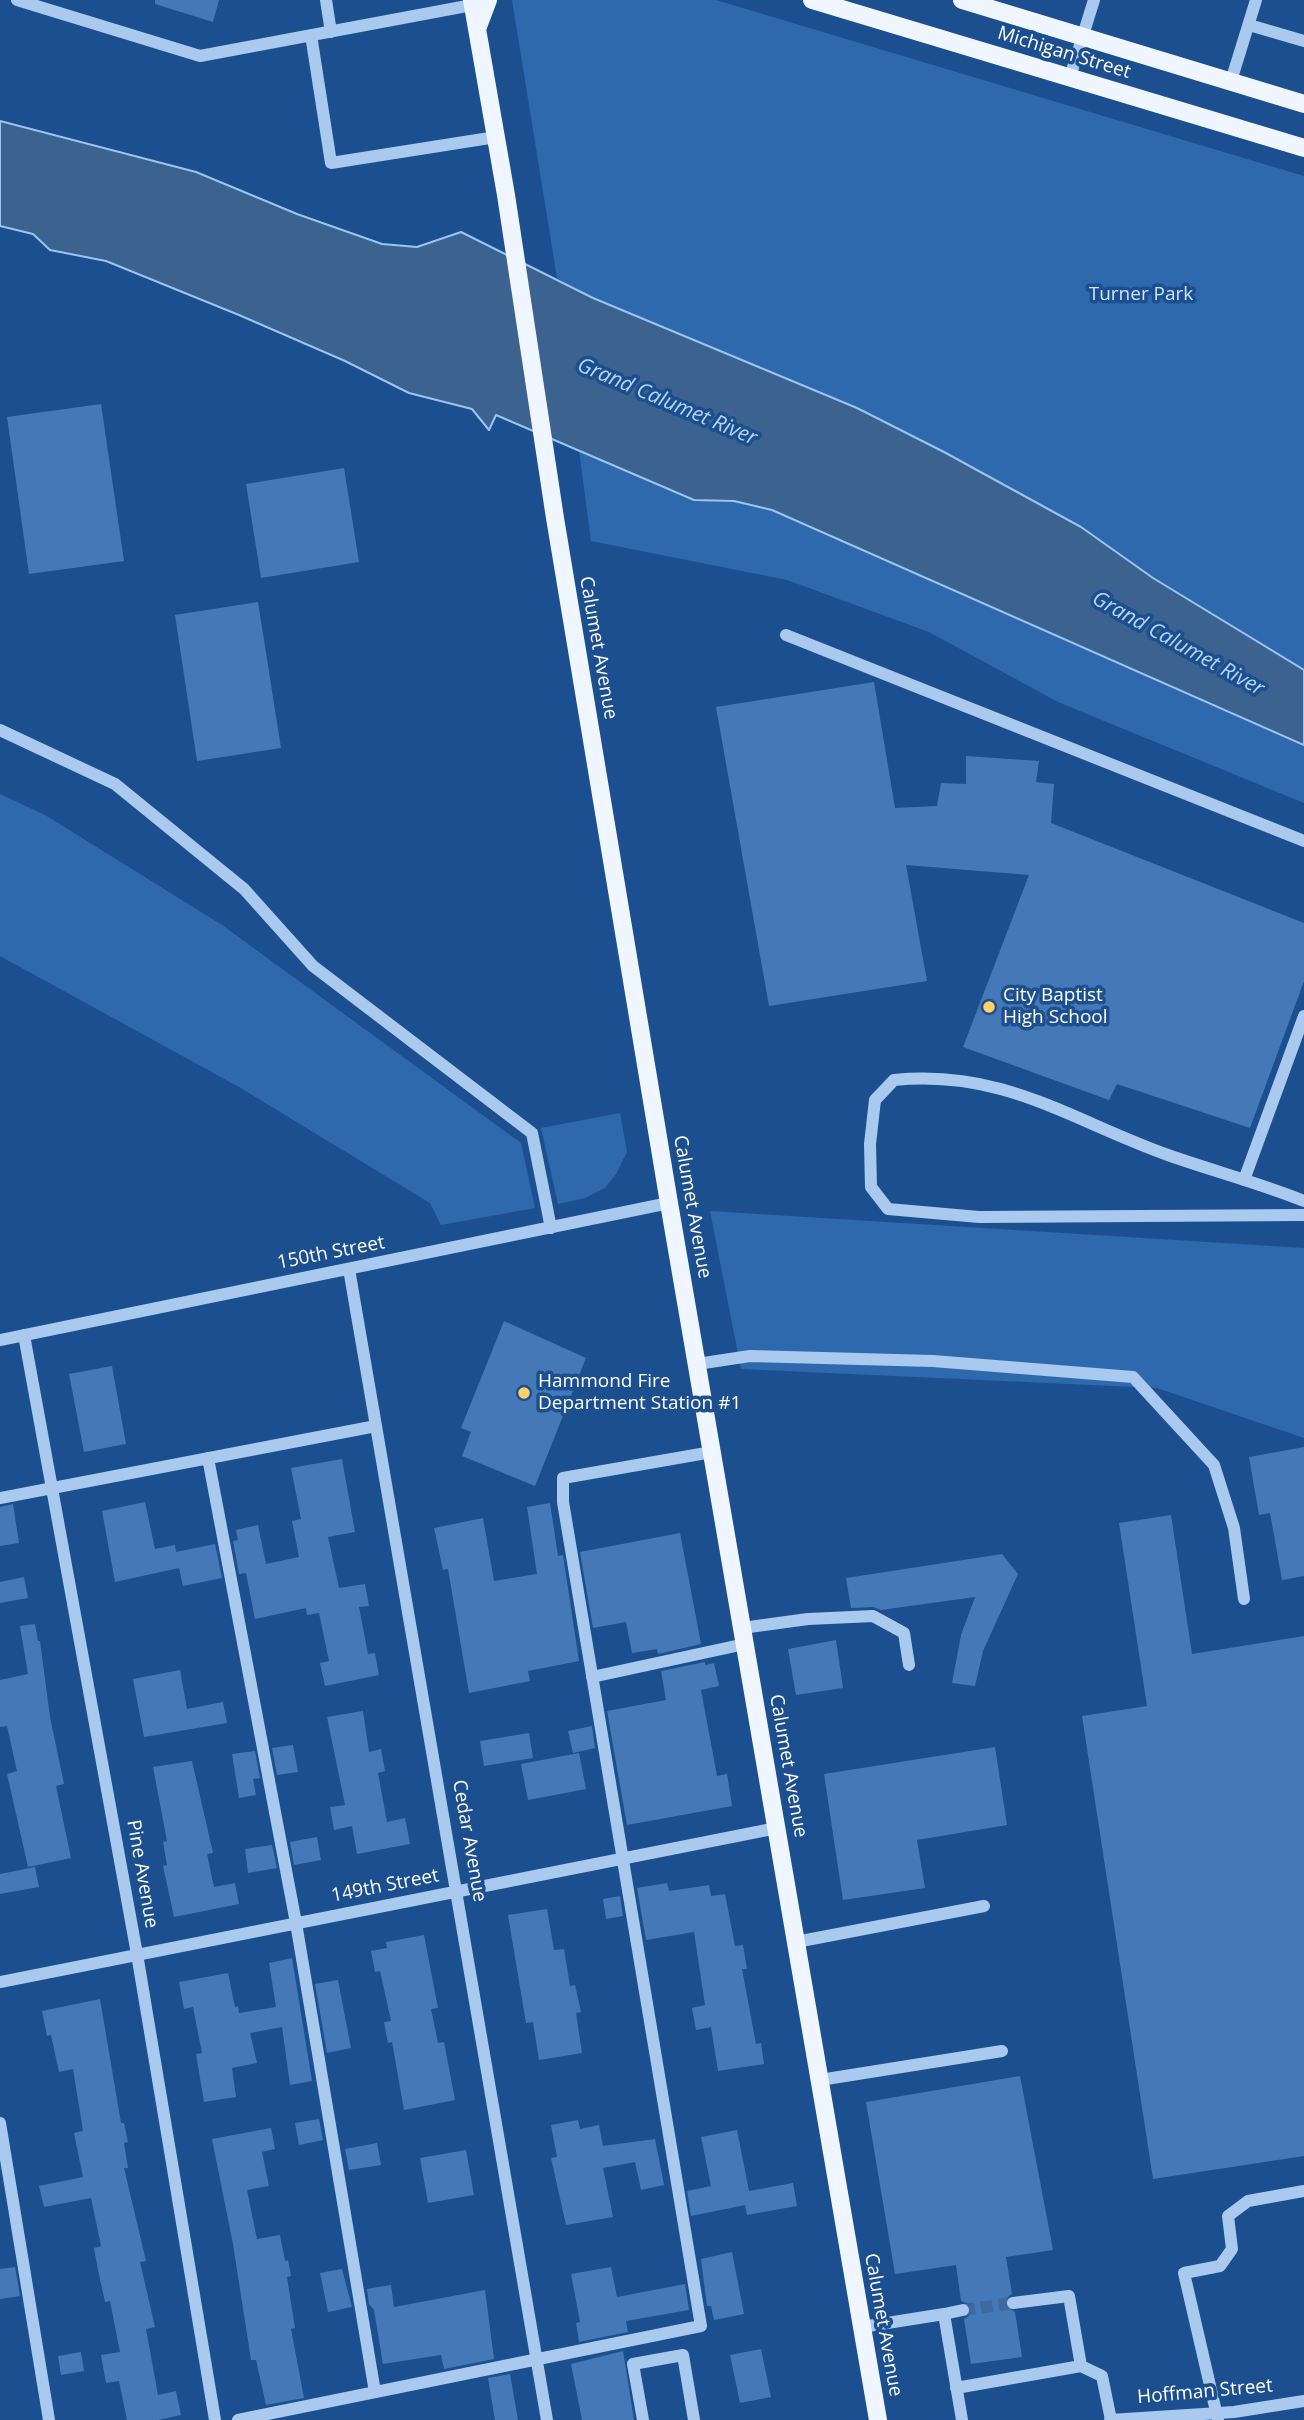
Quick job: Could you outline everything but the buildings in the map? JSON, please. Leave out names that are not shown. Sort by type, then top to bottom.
[{"type":"main road","name":"Michigan Street","points":[[812,0],[1304,148]]},
{"type":"main road","name":"Michigan Street","points":[[962,0],[1304,104]]},
{"type":"main road","name":"Calumet Avenue","points":[[477,2],[477,29],[506,195],[555,519],[669,1203],[878,2420]]},
{"type":"street","points":[[16,0],[200,56],[477,2]]},
{"type":"street","points":[[326,0],[331,32]]},
{"type":"street","points":[[1070,77],[1094,0]]},
{"type":"street","points":[[1231,82],[1256,0]]},
{"type":"street","points":[[1249,25],[1304,41]]},
{"type":"street","points":[[311,35],[331,163],[496,137]]},
{"type":"street","points":[[786,635],[1304,841]]},
{"type":"street","points":[[0,730],[115,784],[244,889],[313,967],[531,1133],[551,1228]]},
{"type":"street","points":[[1244,1181],[1304,1016]]},
{"type":"street","points":[[1304,1201],[1124,1138],[1019,1092],[968,1080],[924,1077],[894,1080],[875,1100],[870,1144],[871,1187],[888,1209],[979,1217],[1304,1215]]},
{"type":"street","name":"150th Street","points":[[0,1340],[669,1203]]},
{"type":"street","name":"Cedar Avenue","points":[[349,1269],[547,2420]]},
{"type":"street","name":"Pine Avenue","points":[[24,1335],[137,1954],[215,2420]]},
{"type":"street","points":[[697,1364],[750,1356],[933,1361],[1133,1377],[1214,1465],[1234,1528],[1244,1599]]},
{"type":"street","points":[[0,1498],[376,1426]]},
{"type":"street","points":[[238,2420],[701,2326],[621,1859],[563,1502],[563,1478],[712,1452]]},
{"type":"street","points":[[208,1458],[296,1923],[375,2392]]},
{"type":"street","points":[[592,1677],[808,1619],[873,1616],[904,1633],[909,1665]]},
{"type":"street","name":"149th Street","points":[[0,1982],[777,1828]]},
{"type":"street","points":[[796,1942],[984,1906]]},
{"type":"street","points":[[820,2080],[1002,2051]]},
{"type":"street","points":[[0,2123],[49,2420]]},
{"type":"street","points":[[1218,2417],[1184,2273],[1220,2266],[1232,2249],[1228,2216],[1248,2201],[1304,2191]]},
{"type":"street","points":[[1013,2303],[1069,2296],[1081,2366]]},
{"type":"street","points":[[862,2327],[963,2310]]},
{"type":"street","points":[[944,2314],[962,2420]]},
{"type":"street","points":[[643,2420],[633,2364],[682,2355],[694,2420]]},
{"type":"street","points":[[956,2388],[1081,2366],[1102,2376],[1110,2420]]},
{"type":"street","name":"Hoffman Street","points":[[1110,2420],[1218,2417],[1304,2401]]},
{"type":"green space","name":"Turner Park","points":[[512,0],[716,0],[1304,176],[1304,670],[1153,578],[1081,527],[944,452],[857,408],[593,298],[557,278]]},
{"type":"green space","points":[[579,450],[694,500],[734,501],[772,510],[1304,745],[1304,803],[1058,702],[929,632],[787,580],[591,541]]},
{"type":"green space","points":[[0,794],[45,815],[222,925],[521,1143],[535,1208],[441,1225],[430,1203],[239,1087],[0,956]]},
{"type":"green space","points":[[620,1113],[627,1152],[616,1174],[605,1188],[585,1198],[558,1204],[541,1128]]},
{"type":"green space","points":[[710,1211],[1304,1248],[1304,1438],[1157,1388],[741,1369]]},
{"type":"water","name":"Grand Calumet River","points":[[0,121],[196,172],[297,214],[382,244],[417,247],[461,232],[593,298],[857,408],[1081,527],[1153,578],[1304,670],[1304,745],[772,510],[734,501],[694,500],[496,415],[489,430],[472,409],[409,393],[345,361],[106,261],[50,250],[33,234],[0,226]]},
{"type":"tunnel","points":[[963,2310],[1013,2303]]},
{"type":"place","name":"City Baptist High School","points":[[989,1007]]},
{"type":"place","name":"Hammond Fire Department Station #1","points":[[524,1393]]}]
